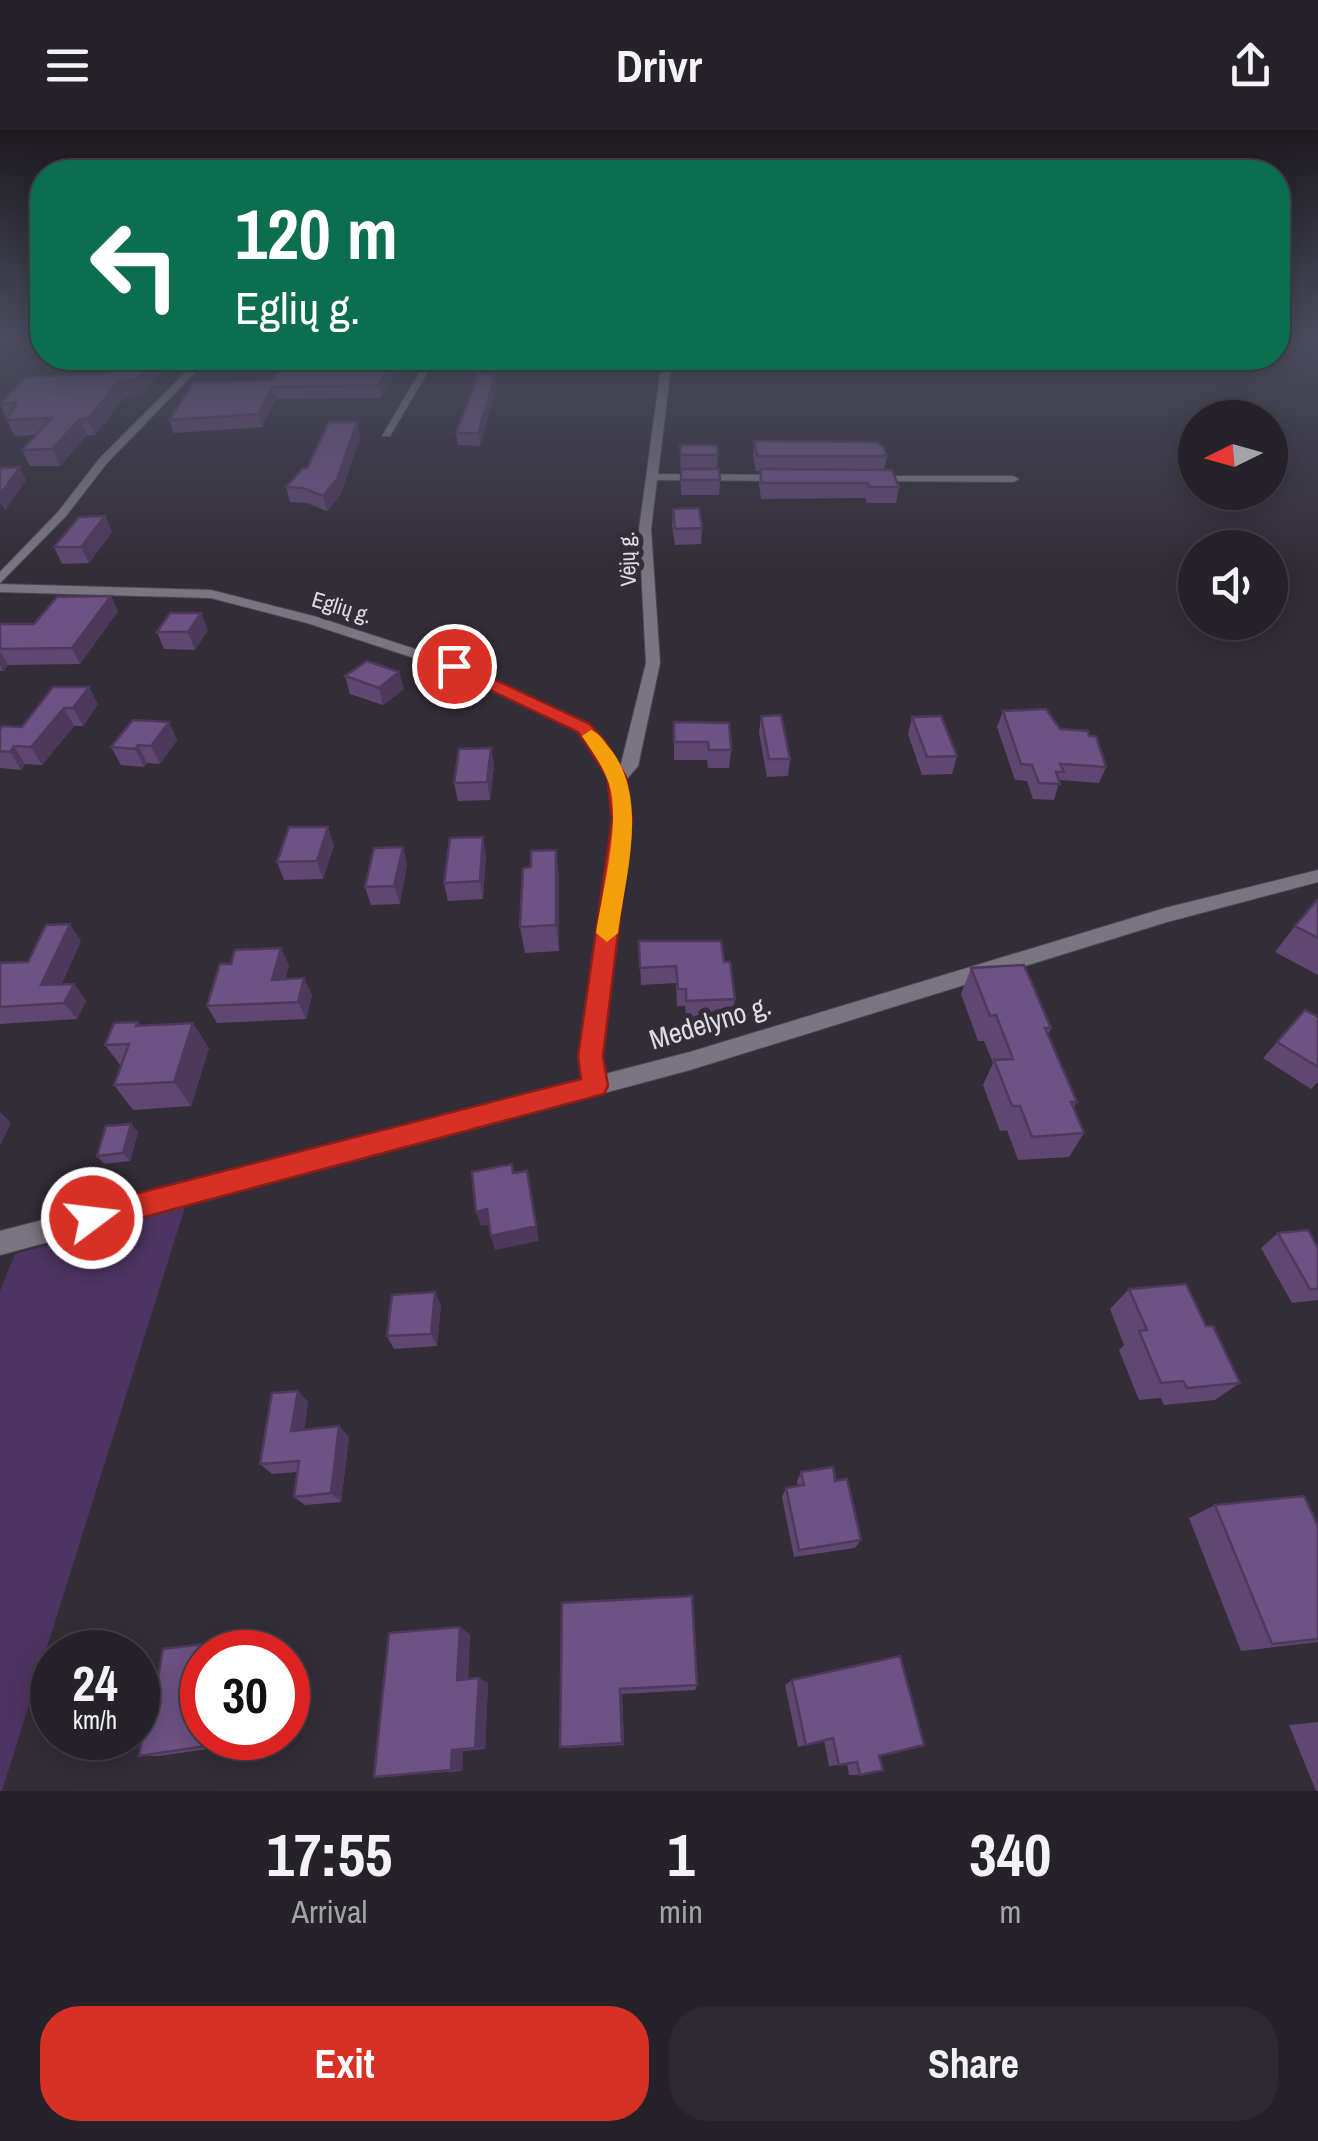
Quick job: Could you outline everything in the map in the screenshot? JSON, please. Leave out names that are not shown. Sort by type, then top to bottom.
[{"type":"street","points":[[0,579],[150,414]]},
{"type":"street","points":[[386,434],[398,414]]},
{"type":"street","name":"Vėjų g.","points":[[616,777],[625,774],[630,766],[653,663],[645,530],[660,414]]},
{"type":"street","points":[[651,478],[804,478]]},
{"type":"street","points":[[861,478],[1013,478]]},
{"type":"street","name":"Eglių g.","points":[[0,588],[210,594],[312,620],[454,666],[584,728],[616,777],[622,820],[591,1056],[595,1086]]},
{"type":"street","name":"Medelyno g.","points":[[0,1243],[595,1086],[1165,915],[1318,876]]},
{"type":"shaded area","points":[[185,1207],[52,1630],[30,1630],[30,1702],[0,1791],[0,1291],[15,1254]]},
{"type":"building","points":[[10,414],[92,414],[88,419],[80,419],[52,449],[22,450],[52,418],[6,420]]},
{"type":"building","points":[[173,414],[259,414],[259,414],[169,420]]},
{"type":"building","points":[[463,414],[484,414],[478,433],[456,433]]},
{"type":"building","points":[[329,422],[357,422],[337,479],[323,496],[303,488],[286,487],[307,468]]},
{"type":"building","points":[[754,441],[876,442],[883,446],[887,456],[757,456]]},
{"type":"building","points":[[680,445],[717,445],[718,455],[681,455]]},
{"type":"building","points":[[20,467],[0,495],[0,468]]},
{"type":"building","points":[[681,469],[719,469],[720,480],[681,480]]},
{"type":"building","points":[[760,469],[892,470],[899,487],[869,487],[868,483],[762,483]]},
{"type":"building","points":[[699,508],[702,528],[675,529],[673,509]]},
{"type":"building","points":[[105,516],[81,547],[54,547],[79,517]]},
{"type":"building","points":[[111,596],[72,648],[0,649],[0,624],[34,624],[57,597]]},
{"type":"building","points":[[170,613],[201,613],[188,632],[157,632]]},
{"type":"building","points":[[367,661],[399,672],[379,688],[345,676]]},
{"type":"building","points":[[53,687],[89,687],[73,708],[64,708],[31,747],[14,746],[10,752],[0,751],[0,729],[22,727]]},
{"type":"building","points":[[1046,709],[1060,729],[1088,731],[1089,736],[1096,736],[1106,767],[1060,764],[1064,772],[1056,772],[1060,784],[1039,783],[1032,765],[1021,764],[1003,711]]},
{"type":"building","points":[[781,715],[790,759],[769,759],[761,716]]},
{"type":"building","points":[[941,716],[957,756],[927,757],[912,717]]},
{"type":"building","points":[[133,720],[169,722],[151,746],[111,747]]},
{"type":"building","points":[[674,722],[729,723],[731,750],[709,750],[708,742],[674,742]]},
{"type":"building","points":[[491,748],[487,782],[454,783],[459,749]]},
{"type":"building","points":[[289,827],[328,827],[317,861],[277,862]]},
{"type":"building","points":[[483,837],[480,881],[444,883],[450,838]]},
{"type":"building","points":[[403,847],[394,886],[365,887],[374,848]]},
{"type":"building","points":[[556,850],[556,925],[520,927],[523,868],[531,867],[531,851]]},
{"type":"building","points":[[1318,900],[1318,938],[1295,926]]},
{"type":"building","points":[[70,924],[41,985],[74,984],[64,1003],[0,1007],[0,963],[28,962],[46,925]]},
{"type":"building","points":[[639,941],[721,941],[724,962],[730,962],[735,999],[686,1001],[686,989],[678,989],[676,966],[640,968]]},
{"type":"building","points":[[281,948],[272,980],[304,978],[298,1002],[207,1006],[220,964],[231,964],[235,950]]},
{"type":"building","points":[[1024,965],[1051,1028],[1045,1028],[1077,1102],[1071,1102],[1084,1133],[1032,1137],[1020,1106],[1012,1106],[994,1060],[1013,1059],[996,1015],[990,1016],[971,968]]},
{"type":"building","points":[[1305,1010],[1318,1017],[1318,1067],[1277,1042]]},
{"type":"building","points":[[138,1022],[136,1026],[193,1023],[174,1082],[114,1085],[129,1044],[105,1045],[114,1023]]},
{"type":"building","points":[[131,1124],[123,1153],[97,1156],[106,1126]]},
{"type":"building","points":[[512,1164],[513,1173],[527,1171],[536,1226],[491,1236],[487,1209],[476,1212],[472,1172]]},
{"type":"building","points":[[1308,1230],[1318,1248],[1318,1289],[1310,1289],[1278,1233]]},
{"type":"building","points":[[1186,1284],[1206,1326],[1213,1326],[1240,1383],[1187,1388],[1183,1381],[1161,1383],[1139,1331],[1147,1330],[1129,1289]]},
{"type":"building","points":[[435,1292],[431,1334],[387,1336],[392,1295]]},
{"type":"building","points":[[298,1391],[291,1431],[339,1426],[331,1493],[294,1497],[299,1461],[260,1464],[272,1393]]},
{"type":"building","points":[[833,1467],[835,1481],[847,1479],[861,1540],[799,1550],[786,1488],[804,1485],[801,1472]]},
{"type":"building","points":[[1304,1496],[1318,1526],[1318,1639],[1272,1644],[1215,1505]]},
{"type":"building","points":[[692,1596],[697,1685],[620,1689],[622,1743],[560,1747],[562,1603]]},
{"type":"building","points":[[460,1627],[457,1680],[479,1678],[475,1748],[452,1750],[451,1770],[374,1777],[389,1633]]},
{"type":"building","points":[[180,1647],[180,1750],[160,1753],[160,1666],[163,1649]]},
{"type":"building","points":[[900,1656],[924,1745],[879,1756],[883,1770],[860,1775],[857,1762],[839,1765],[833,1738],[806,1745],[792,1680]]},
{"type":"slow traffic","points":[[591,736],[610,761],[621,794],[622,820],[607,933]]},
{"type":"route","points":[[92,1218],[595,1086],[591,1056],[622,820],[616,777],[610,761],[584,728],[454,666]]}]
